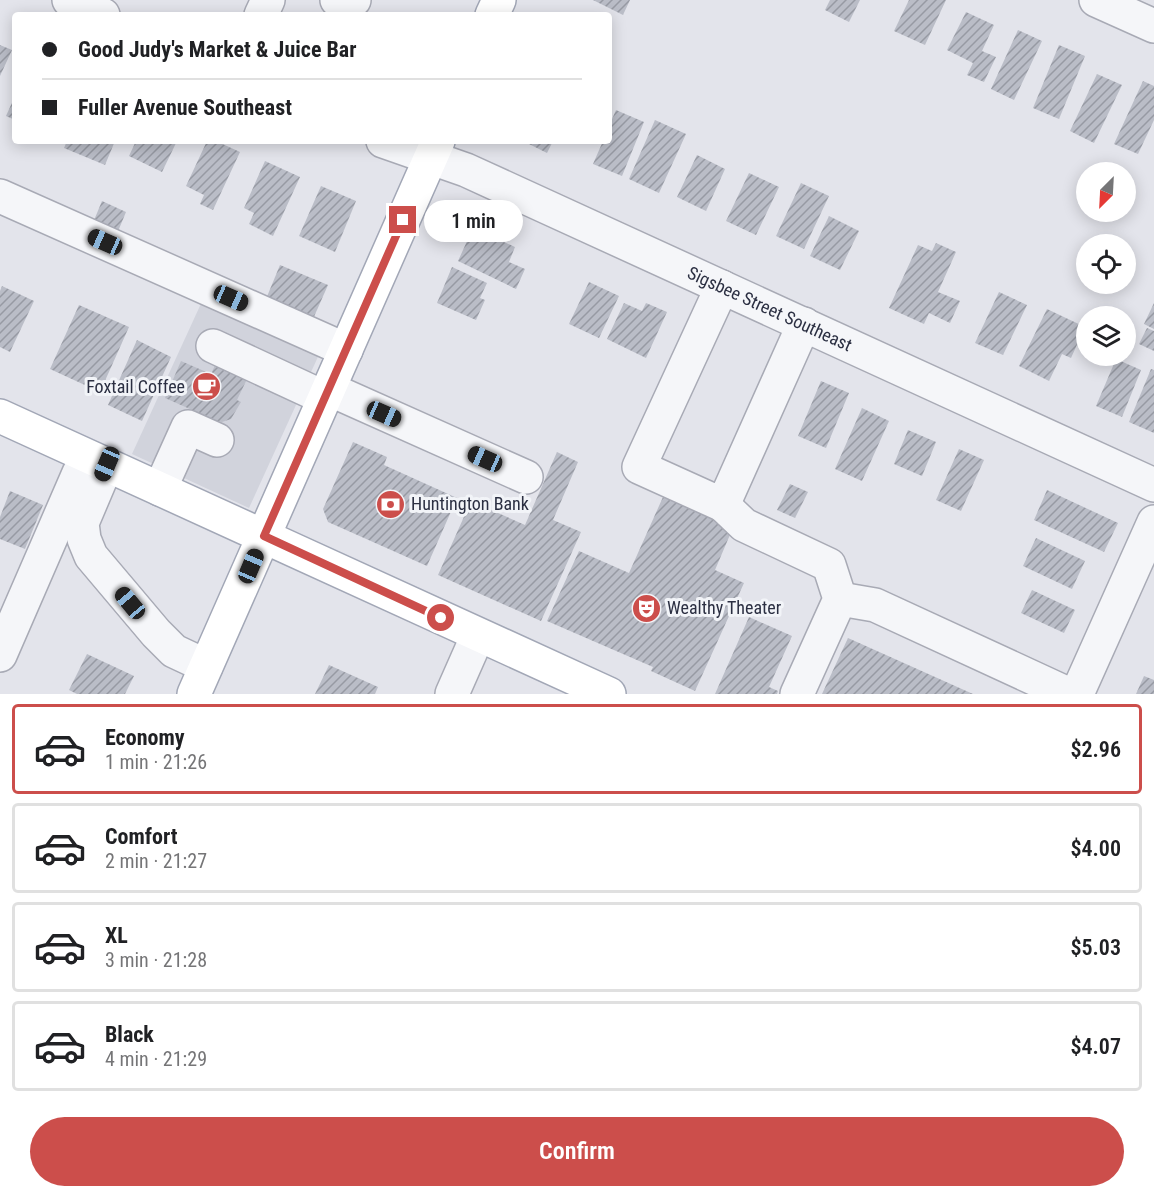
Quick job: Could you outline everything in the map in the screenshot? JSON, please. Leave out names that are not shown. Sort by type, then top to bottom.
[{"type":"main road","points":[[200,680],[434,149]]},
{"type":"main road","points":[[0,416],[609,694]]},
{"type":"street","points":[[69,0],[96,12]]},
{"type":"street","points":[[337,0],[345,3],[354,0]]},
{"type":"street","points":[[1096,0],[1154,26]]},
{"type":"street","name":"Sigsbee Street Southeast","points":[[402,144],[434,149],[466,170],[1154,485]]},
{"type":"street","points":[[0,196],[346,350]]},
{"type":"street","points":[[722,287],[639,467],[723,505],[744,525],[829,565],[840,599],[797,694]]},
{"type":"street","points":[[723,505],[804,324]]},
{"type":"street","points":[[213,346],[525,477]]},
{"type":"street","points":[[160,489],[188,427],[217,440]]},
{"type":"street","points":[[0,656],[97,460]]},
{"type":"street","points":[[97,460],[82,523],[84,539],[91,556],[156,633],[200,680]]},
{"type":"street","points":[[1077,694],[1154,522]]},
{"type":"street","points":[[840,599],[875,605],[1068,694]]},
{"type":"street","points":[[452,694],[478,635]]},
{"type":"shaded area","points":[[210,284],[327,337],[249,508],[132,454]]},
{"type":"building","points":[[593,0],[630,0],[623,15]]},
{"type":"building","points":[[830,0],[860,0],[849,22],[825,10]]},
{"type":"building","points":[[909,0],[946,0],[925,45],[894,31]]},
{"type":"building","points":[[966,12],[994,25],[982,51],[996,57],[984,82],[967,75],[973,63],[947,50]]},
{"type":"building","points":[[1018,30],[1042,41],[1014,100],[991,89]]},
{"type":"building","points":[[0,45],[12,50],[0,76]]},
{"type":"building","points":[[1059,45],[1085,56],[1059,119],[1033,108]]},
{"type":"building","points":[[1097,74],[1122,85],[1094,143],[1070,131]]},
{"type":"building","points":[[1143,81],[1154,86],[1154,120],[1138,154],[1114,144]]},
{"type":"building","points":[[12,103],[12,119],[6,116]]},
{"type":"building","points":[[616,110],[644,122],[622,176],[593,164],[602,144],[612,144],[612,119]]},
{"type":"building","points":[[655,120],[686,134],[659,193],[629,179]]},
{"type":"building","points":[[66,144],[114,144],[105,165],[64,148]]},
{"type":"building","points":[[135,144],[176,144],[162,172],[129,156]]},
{"type":"building","points":[[206,144],[223,144],[240,152],[213,210],[200,204],[204,195],[186,186]]},
{"type":"building","points":[[529,144],[552,144],[547,153]]},
{"type":"building","points":[[697,155],[725,169],[706,211],[677,197]]},
{"type":"building","points":[[265,161],[300,177],[273,236],[249,224],[254,213],[244,208]]},
{"type":"building","points":[[749,173],[779,187],[756,235],[726,221]]},
{"type":"building","points":[[801,183],[829,196],[804,249],[776,236]]},
{"type":"building","points":[[321,186],[356,201],[335,252],[299,236]]},
{"type":"building","points":[[102,201],[126,212],[114,241],[90,230]]},
{"type":"building","points":[[829,216],[859,231],[840,270],[810,256]]},
{"type":"building","points":[[473,228],[515,247],[509,262],[525,269],[516,289],[458,261]]},
{"type":"building","points":[[936,243],[956,252],[938,292],[960,301],[950,323],[929,313],[924,324],[889,308],[918,245],[932,251]]},
{"type":"building","points":[[280,265],[328,285],[313,319],[266,299]]},
{"type":"building","points":[[452,267],[487,283],[480,298],[485,300],[476,320],[437,303]]},
{"type":"building","points":[[589,282],[619,296],[599,338],[569,324]]},
{"type":"building","points":[[2,286],[34,301],[10,352],[0,347],[0,291]]},
{"type":"building","points":[[999,292],[1027,305],[1003,355],[975,343]]},
{"type":"building","points":[[624,303],[642,311],[646,303],[667,312],[646,358],[607,339]]},
{"type":"building","points":[[1154,303],[1154,329],[1144,324]]},
{"type":"building","points":[[79,305],[129,327],[100,392],[50,369]]},
{"type":"building","points":[[1047,309],[1076,323],[1076,347],[1071,358],[1062,354],[1049,381],[1019,366]]},
{"type":"building","points":[[1147,328],[1154,331],[1154,351],[1139,344]]},
{"type":"building","points":[[137,340],[171,357],[142,421],[108,405]]},
{"type":"building","name":"Foxtail Coffee","points":[[181,361],[211,374],[216,363],[248,377],[237,400],[241,402],[231,419],[217,421],[165,398]]},
{"type":"building","points":[[1113,366],[1132,366],[1141,370],[1122,417],[1096,406]]},
{"type":"building","points":[[1151,369],[1154,370],[1154,433],[1129,422]]},
{"type":"building","points":[[821,381],[849,393],[826,448],[798,436]]},
{"type":"building","points":[[862,408],[889,421],[862,481],[835,469]]},
{"type":"building","points":[[908,430],[936,442],[922,476],[894,464]]},
{"type":"building","name":"Huntington Bank","points":[[353,442],[387,457],[384,465],[457,498],[427,566],[328,522],[323,509]]},
{"type":"building","points":[[959,449],[984,460],[961,511],[936,500]]},
{"type":"building","points":[[557,452],[578,462],[553,520],[581,532],[541,621],[438,575],[471,501],[525,525]]},
{"type":"building","points":[[790,484],[808,492],[795,518],[777,510]]},
{"type":"building","points":[[1047,490],[1118,523],[1104,552],[1034,520]]},
{"type":"building","points":[[10,491],[43,505],[25,549],[0,539],[0,517]]},
{"type":"building","points":[[663,497],[704,515],[708,507],[732,530],[715,570],[744,583],[695,691],[651,671],[653,667],[547,621],[579,551],[629,573]]},
{"type":"building","points":[[1036,538],[1085,561],[1072,589],[1023,566]]},
{"type":"building","points":[[1032,590],[1075,610],[1064,633],[1021,613]]},
{"type":"building","points":[[749,617],[792,636],[769,687],[778,691],[777,694],[715,694]]},
{"type":"building","points":[[848,638],[973,694],[822,694]]},
{"type":"building","points":[[87,654],[134,676],[125,694],[77,694],[69,690]]},
{"type":"building","points":[[329,665],[378,687],[375,694],[315,694]]},
{"type":"building","points":[[1144,676],[1154,680],[1154,694],[1136,694]]},
{"type":"place","name":"Foxtail Coffee","points":[[206,387]]},
{"type":"place","name":"Huntington Bank","points":[[390,504]]},
{"type":"place","name":"Wealthy Theater","points":[[646,608]]},
{"type":"route","points":[[403,220],[264,536],[441,618]]}]
